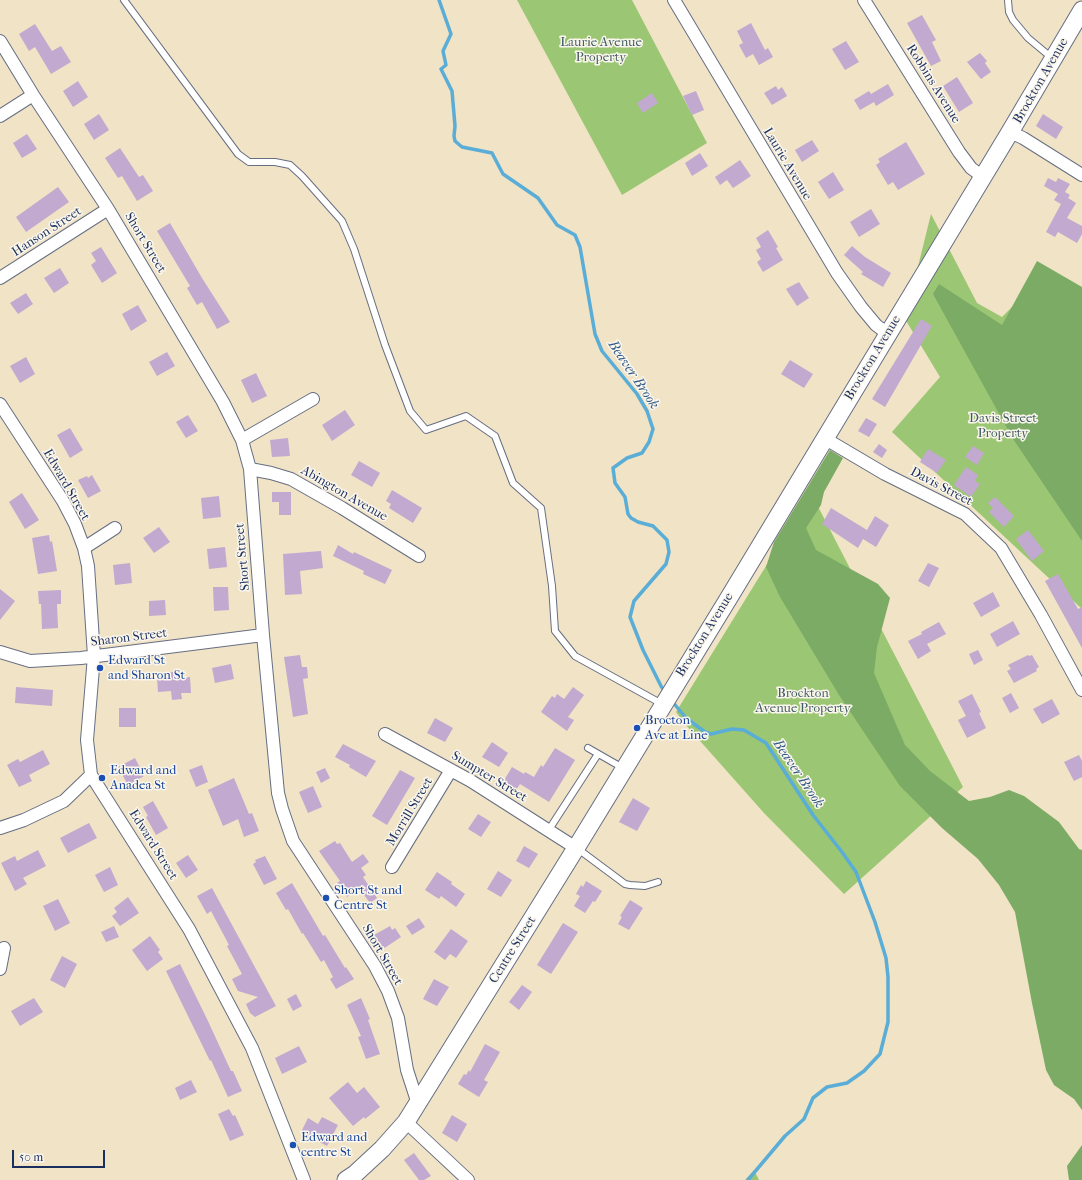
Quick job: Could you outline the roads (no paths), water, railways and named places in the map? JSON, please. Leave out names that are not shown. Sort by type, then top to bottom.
[{"type":"main road","name":"Brockton Avenue","points":[[663,704],[983,177],[1082,10]]},
{"type":"main road","name":"Centre Street","points":[[346,1180],[355,1174],[382,1149],[406,1122],[418,1104],[663,704]]},
{"type":"street","name":"Laurie Avenue","points":[[674,0],[772,167],[838,273],[861,307],[876,325],[888,334]]},
{"type":"street","name":"Robbins Avenue","points":[[864,0],[959,152],[971,168],[983,177]]},
{"type":"street","name":"Short Street","points":[[0,41],[33,95],[108,209],[223,402],[242,440],[250,469],[263,635],[278,793],[286,824],[293,841],[375,966],[388,992],[398,1018],[407,1070],[418,1104]]},
{"type":"street","points":[[0,116],[33,95]]},
{"type":"street","points":[[1010,132],[1082,174]]},
{"type":"street","name":"Hanson Street","points":[[0,278],[108,209]]},
{"type":"street","points":[[242,440],[313,400]]},
{"type":"street","name":"Edward Street","points":[[0,404],[63,502],[75,524],[84,548],[88,566],[94,656],[87,740],[92,775],[189,928],[252,1048],[304,1180]]},
{"type":"street","name":"Davis Street","points":[[824,438],[885,474],[965,514],[1001,548],[1041,615],[1082,690]]},
{"type":"street","name":"Abington Avenue","points":[[250,469],[291,479],[342,508],[419,556]]},
{"type":"street","points":[[84,548],[115,528]]},
{"type":"street","name":"Sharon Street","points":[[0,652],[30,661],[94,656],[263,635]]},
{"type":"street","name":"Sumpter Street","points":[[385,734],[488,792],[576,848]]},
{"type":"street","name":"Morrill Street","points":[[392,867],[451,770]]},
{"type":"street","points":[[0,828],[24,820],[64,801],[92,775]]},
{"type":"street","points":[[0,970],[4,948]]},
{"type":"street","points":[[406,1122],[468,1180]]},
{"type":"lane","points":[[124,0],[238,154],[248,162],[275,162],[290,165],[342,220],[354,248],[385,345],[410,411],[426,430],[466,416],[495,436],[513,483],[541,508],[552,586],[554,631],[575,656],[663,704]]},
{"type":"lane","points":[[1008,0],[1013,20],[1028,38],[1053,59]]},
{"type":"lane","points":[[588,748],[624,769]]},
{"type":"lane","points":[[548,831],[598,754]]},
{"type":"lane","points":[[576,848],[625,884],[645,886],[658,882]]},
{"type":"waterway","name":"Beaver Brook","points":[[439,0],[451,34],[443,51],[446,65],[441,69],[452,91],[455,141],[462,147],[492,153],[503,174],[538,198],[557,225],[575,235],[580,247],[595,334],[602,351],[637,394],[647,411],[653,429],[649,442],[642,453],[627,458],[613,468],[615,483],[625,497],[628,514],[631,518],[638,522],[653,526],[667,540],[669,552],[666,564],[634,601],[630,617],[643,650],[665,692]]},
{"type":"waterway","name":"Beaver Brook","points":[[671,700],[686,718],[705,732],[711,734],[732,729],[744,730],[766,743],[813,815],[856,872],[875,922],[886,958],[888,977],[888,1022],[880,1054],[864,1071],[847,1083],[827,1087],[813,1098],[804,1119],[785,1136],[748,1180]]},
{"type":"place","name":"Edward St and Sharon St","points":[[100,668]]},
{"type":"place","name":"Brocton Ave at Line","points":[[637,728]]},
{"type":"place","name":"Edward and Anadea St","points":[[102,778]]},
{"type":"place","name":"Short St and Centre St","points":[[326,898]]},
{"type":"place","name":"Edward and centre St","points":[[293,1145]]},
{"type":"park label","name":"Laurie Avenue Property","points":[[601,50]]},
{"type":"park label","name":"Davis Street Property","points":[[1003,426]]},
{"type":"park label","name":"Brockton Avenue Property","points":[[803,702]]}]
